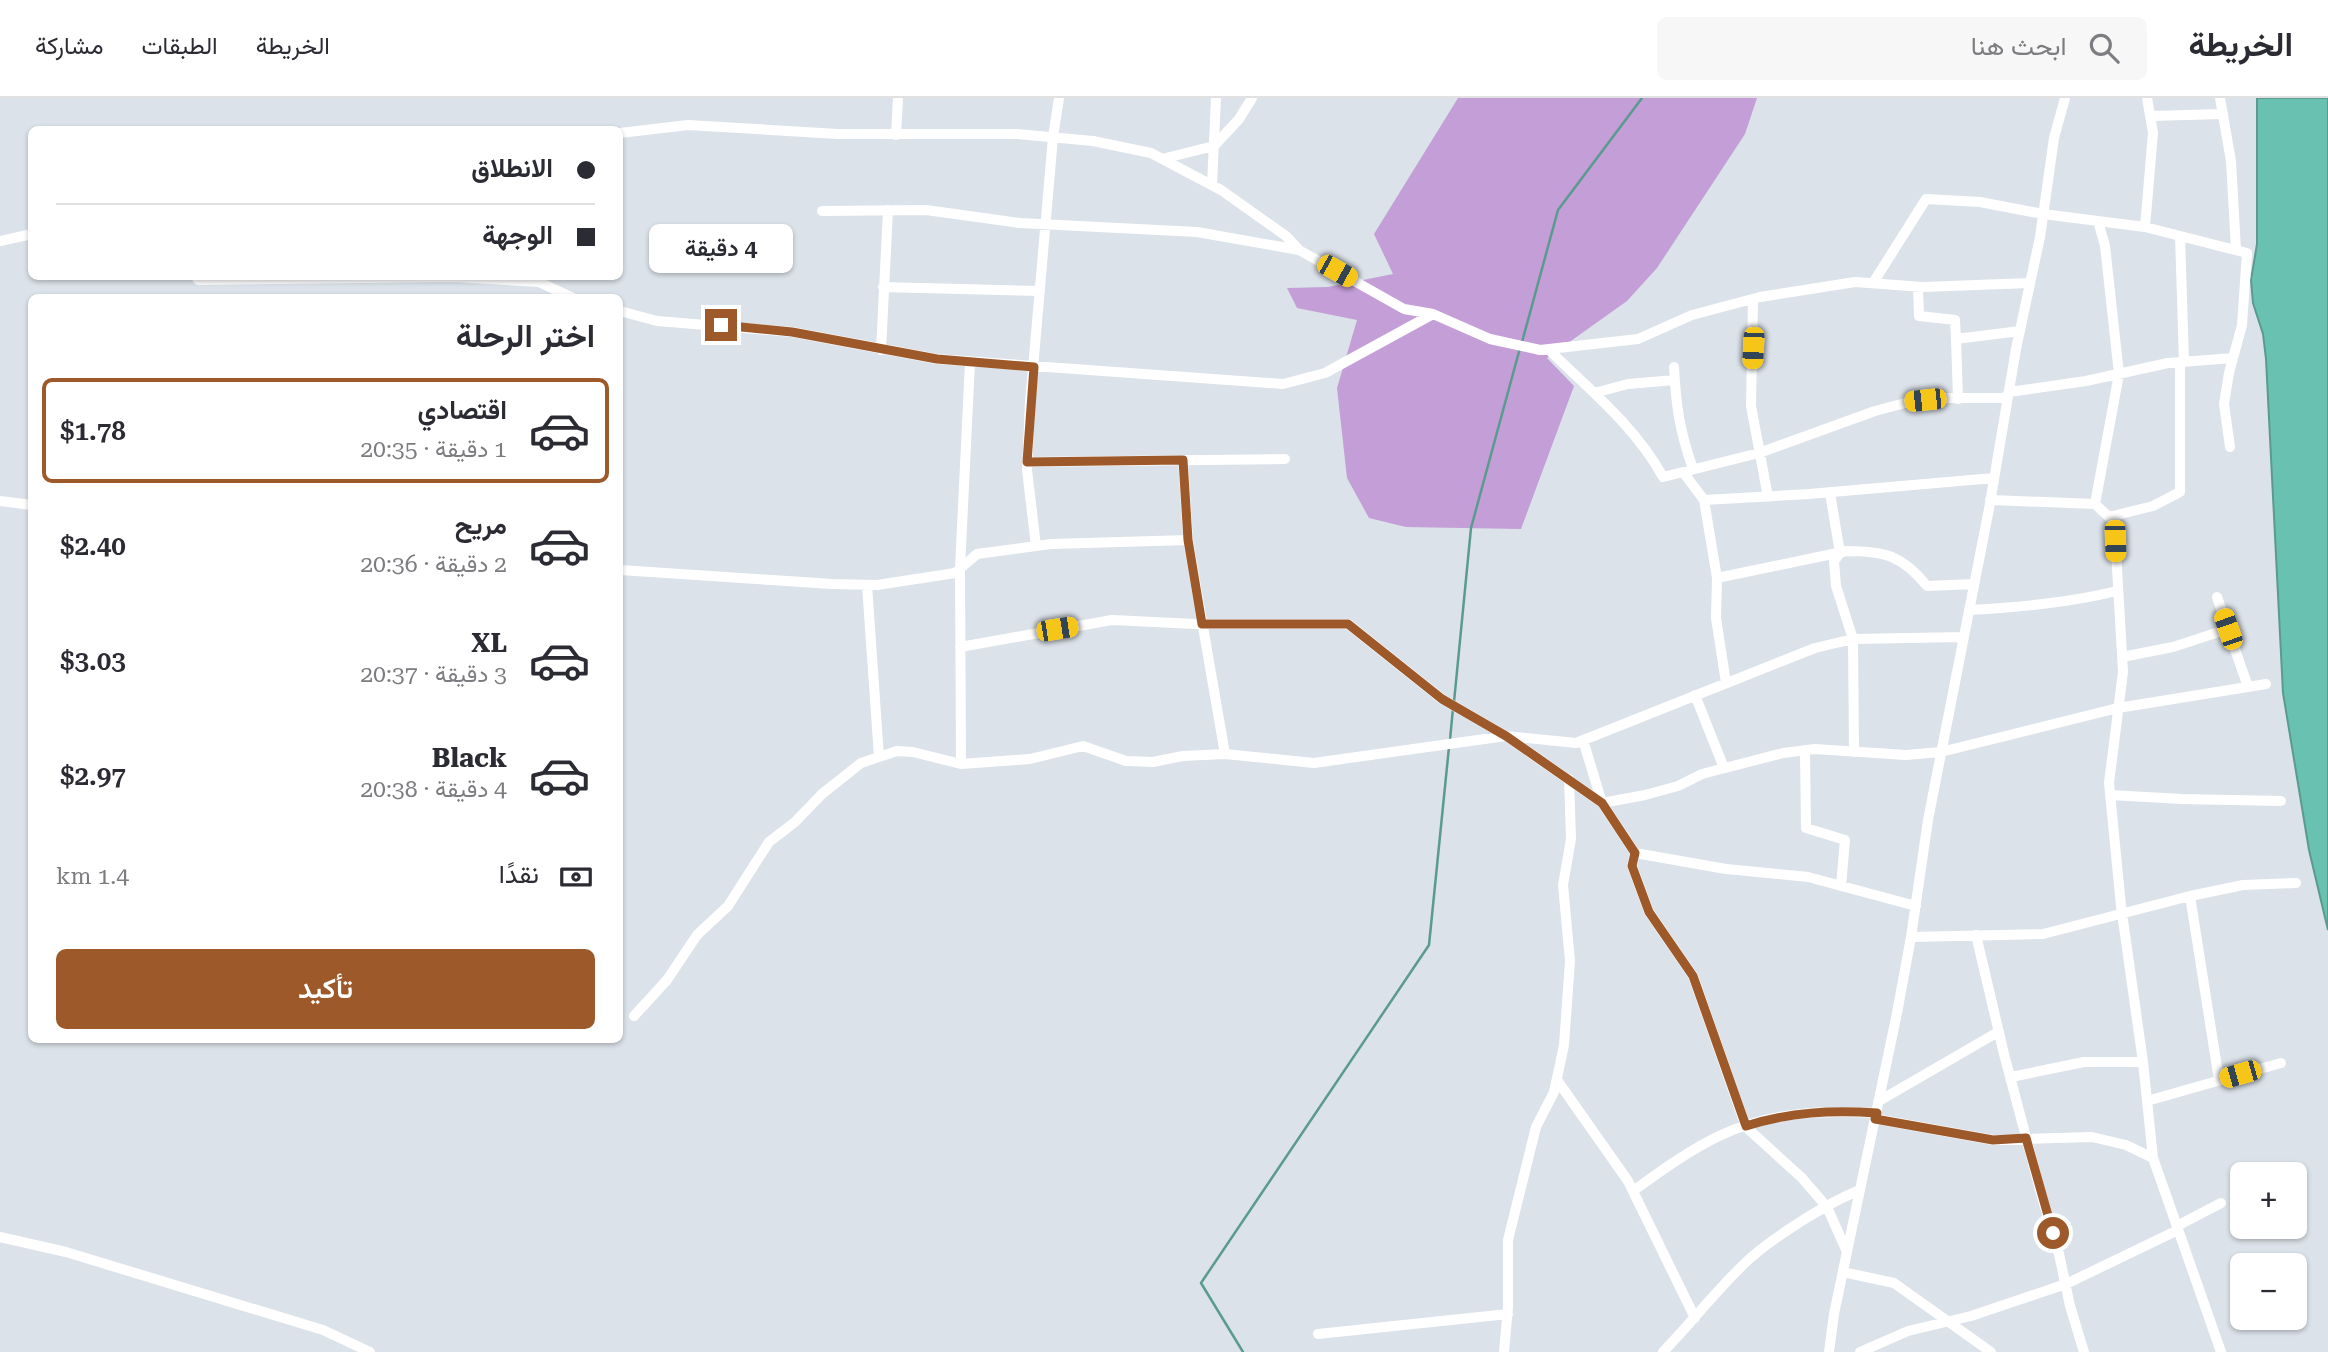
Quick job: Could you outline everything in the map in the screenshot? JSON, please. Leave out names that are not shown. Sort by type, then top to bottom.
[{"type":"street","points":[[896,135],[898,98]]},
{"type":"street","points":[[1036,547],[1027,462],[1053,137],[1059,98]]},
{"type":"street","points":[[1212,185],[1216,98]]},
{"type":"street","points":[[1162,159],[1214,146],[1239,119],[1252,98]]},
{"type":"street","points":[[1829,1352],[1911,937],[1928,820],[2043,214],[2054,138],[2065,98]]},
{"type":"street","points":[[2145,227],[2153,133],[2147,98]]},
{"type":"street","points":[[2220,98],[2231,161],[2236,250]]},
{"type":"street","points":[[2150,116],[2223,114]]},
{"type":"street","points":[[623,133],[688,125],[896,135],[1017,134],[1093,141],[1151,153],[1212,185],[1286,236],[1298,250]]},
{"type":"street","points":[[1873,284],[1926,199],[1980,202],[2043,214],[2145,227],[2247,253],[2242,325],[2224,404],[2230,447]]},
{"type":"street","points":[[881,350],[888,210]]},
{"type":"street","points":[[822,211],[926,210],[1046,224],[1197,232],[1298,250],[1404,309],[1433,314],[1490,339],[1540,350],[1639,339],[1692,315],[1753,299],[1855,282],[1918,287],[2030,283]]},
{"type":"street","points":[[2095,504],[2119,374],[2105,246],[2098,221]]},
{"type":"street","points":[[0,241],[28,235]]},
{"type":"street","points":[[1990,500],[2095,504],[2109,517],[2153,506],[2180,492],[2180,236]]},
{"type":"street","points":[[505,280],[539,282],[564,294]]},
{"type":"street","points":[[883,287],[1040,291]]},
{"type":"street","points":[[1918,287],[1919,316],[1955,320],[1958,398]]},
{"type":"street","points":[[1753,299],[1752,406],[1768,497]]},
{"type":"street","points":[[623,312],[657,321],[792,332],[937,359],[1283,384],[1325,373],[1433,314]]},
{"type":"street","points":[[1956,339],[2020,331]]},
{"type":"street","points":[[1548,349],[1594,393],[1653,459],[1663,477],[1759,453],[1898,405],[1940,398],[2005,398],[2009,392],[2086,381],[2182,362],[2233,358]]},
{"type":"street","points":[[961,764],[960,568],[970,362]]},
{"type":"street","points":[[1674,367],[1676,410],[1688,471],[1704,499],[1717,578],[1716,618],[1726,683]]},
{"type":"street","points":[[1594,393],[1628,384],[1675,380]]},
{"type":"street","points":[[1027,462],[1285,459]]},
{"type":"street","points":[[1183,460],[1188,540],[1225,754]]},
{"type":"street","points":[[1704,499],[1768,497],[1994,478]]},
{"type":"street","points":[[1830,492],[1840,553],[1834,561],[1836,586],[1853,639],[1854,752]]},
{"type":"street","points":[[0,501],[28,504]]},
{"type":"street","points":[[2114,516],[2123,672],[2109,783],[2153,1158],[2221,1352]]},
{"type":"street","points":[[623,570],[867,585],[955,573],[977,554],[1130,540],[1188,540]]},
{"type":"street","points":[[1717,578],[1840,553],[1866,551],[1897,558],[1927,586],[1974,584]]},
{"type":"street","points":[[867,585],[879,757]]},
{"type":"street","points":[[1969,610],[2020,607],[2117,591]]},
{"type":"street","points":[[2217,597],[2248,687]]},
{"type":"street","points":[[960,648],[1112,620],[1202,624],[1348,624],[1442,699],[1506,736],[1602,803],[1667,789],[1702,774],[1783,753],[1805,751],[1906,755],[1941,752],[2118,708],[2266,684]]},
{"type":"street","points":[[2122,657],[2173,647],[2228,629]]},
{"type":"street","points":[[634,1016],[667,980],[697,934],[729,906],[769,842],[861,763],[897,751],[961,764],[1030,759],[1083,746],[1126,761],[1153,762],[1183,756],[1225,754],[1314,764],[1506,736],[1576,743],[1815,648],[1853,639],[1963,637]]},
{"type":"street","points":[[1695,695],[1724,768]]},
{"type":"street","points":[[1583,740],[1602,803],[1635,853],[1632,866],[1649,912],[1693,976],[1746,1126],[1802,1178],[1827,1207],[1847,1252]]},
{"type":"street","points":[[1805,751],[1806,828],[1845,840],[1840,886]]},
{"type":"street","points":[[1504,1352],[1508,1240],[1536,1127],[1554,1092],[1564,1045],[1570,961],[1563,885],[1571,839],[1569,779]]},
{"type":"street","points":[[2110,795],[2281,801]]},
{"type":"street","points":[[1635,853],[1726,869],[1808,877],[1916,906]]},
{"type":"street","points":[[1911,937],[2043,934],[2243,885],[2296,883]]},
{"type":"street","points":[[2190,896],[2219,1080]]},
{"type":"street","points":[[1976,935],[1998,1032],[2084,1352]]},
{"type":"street","points":[[1879,1101],[1998,1032]]},
{"type":"street","points":[[2011,1077],[2084,1062],[2143,1062]]},
{"type":"street","points":[[2147,1101],[2281,1063]]},
{"type":"street","points":[[1557,1080],[1633,1191],[1696,1318]]},
{"type":"street","points":[[1633,1191],[1678,1159],[1721,1135],[1797,1113],[1836,1111],[1876,1116],[1993,1140],[2092,1137],[2126,1145],[2153,1158]]},
{"type":"street","points":[[1663,1352],[1744,1264],[1827,1207],[1860,1190]]},
{"type":"street","points":[[1860,1352],[1908,1331],[1971,1316],[2066,1284],[2221,1203]]},
{"type":"street","points":[[0,1237],[66,1252],[311,1326],[370,1352]]},
{"type":"street","points":[[1843,1272],[1894,1283],[1991,1352]]},
{"type":"street","points":[[1318,1335],[1507,1314]]},
{"type":"shaded area","points":[[1458,98],[1757,98],[1745,134],[1657,268],[1627,301],[1547,358],[1574,386],[1521,529],[1406,527],[1369,518],[1347,478],[1337,388],[1357,320],[1297,308],[1287,288],[1328,287],[1393,274],[1374,234]]},
{"type":"shaded area","points":[[2257,98],[2328,98],[2328,930],[2309,850],[2283,693],[2266,359],[2263,334],[2253,303],[2251,280],[2257,244]]},
{"type":"waterway","points":[[1522,342],[1558,210],[1642,98]]},
{"type":"waterway","points":[[1454,702],[1471,528],[1520,348]]},
{"type":"waterway","points":[[1450,740],[1453,708]]},
{"type":"waterway","points":[[1243,1352],[1201,1283],[1429,945],[1449,747]]},
{"type":"route","points":[[721,325],[792,332],[937,359],[1034,367],[1027,462],[1183,460],[1188,540],[1202,624],[1348,624],[1442,699],[1506,736],[1602,803],[1635,853],[1632,866],[1649,912],[1698,986],[1717,1048],[1746,1126],[1797,1113],[1836,1111],[1877,1113],[1875,1119],[1993,1140],[2026,1138],[2053,1233]]}]
